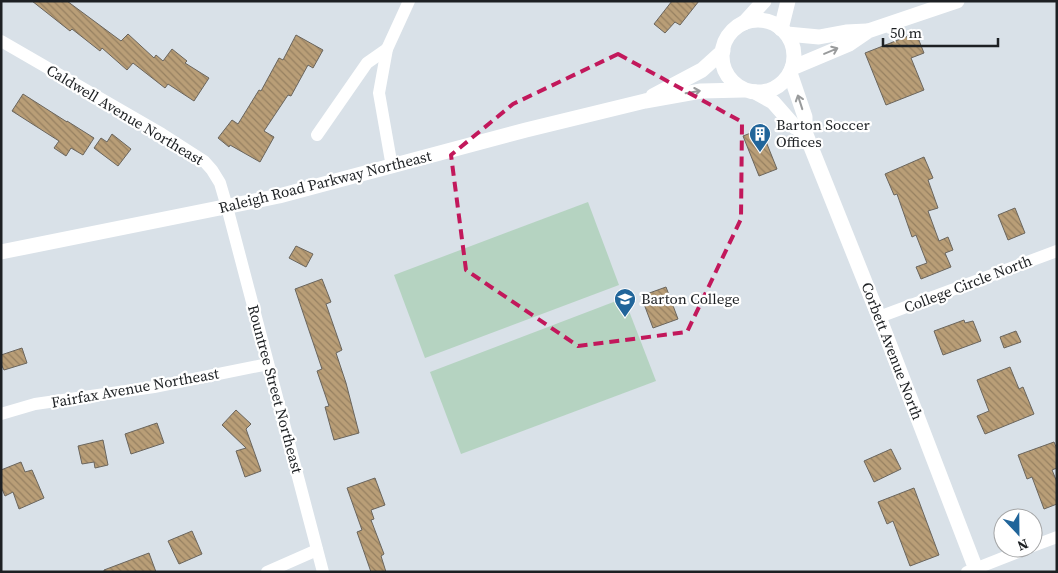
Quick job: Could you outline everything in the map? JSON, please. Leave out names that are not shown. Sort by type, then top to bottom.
[{"type":"street","points":[[392,167],[379,93],[387,49],[409,1]]},
{"type":"street","points":[[764,1],[726,39],[722,62],[726,74],[734,83],[773,102],[795,127],[806,132]]},
{"type":"street","points":[[749,91],[766,92],[776,88],[784,81],[791,70],[794,56],[792,45],[784,32],[788,1]]},
{"type":"street","points":[[791,70],[849,44],[868,31],[957,1]]},
{"type":"street","points":[[744,23],[755,20],[767,22],[784,32],[818,37],[846,32],[868,31]]},
{"type":"street","name":"Caldwell Avenue Northeast","points":[[1,41],[162,134],[204,161],[220,183],[226,207]]},
{"type":"street","points":[[317,135],[367,62],[387,49]]},
{"type":"street","name":"Raleigh Road Parkway Northeast","points":[[646,101],[702,70],[723,51]]},
{"type":"street","name":"Corbett Avenue North","points":[[791,70],[805,117],[806,132],[879,318],[973,571]]},
{"type":"street","name":"Raleigh Road Parkway Northeast","points":[[1,252],[226,207],[392,167],[526,130],[646,101],[701,91],[749,91]]},
{"type":"street","name":"Rountree Street Northeast","points":[[226,207],[323,572]]},
{"type":"street","name":"College Circle North","points":[[879,318],[1057,251]]},
{"type":"street","name":"Fairfax Avenue Northeast","points":[[1,414],[35,404],[154,387],[268,364]]},
{"type":"street","points":[[1043,542],[1057,537]]},
{"type":"street","points":[[267,572],[317,550]]},
{"type":"street","points":[[973,571],[1004,558]]},
{"type":"highlighted area","points":[[618,54],[742,122],[741,219],[687,332],[578,346],[466,270],[451,155],[513,104]]},
{"type":"green space","points":[[588,202],[619,285],[425,358],[394,275]]},
{"type":"green space","points":[[624,298],[656,381],[461,454],[430,372]]},
{"type":"building","points":[[32,1],[67,1],[121,41],[128,34],[154,58],[156,55],[163,61],[172,49],[187,61],[185,63],[209,78],[194,101],[168,84],[165,88],[133,63],[127,70],[102,48],[100,51],[72,29],[70,31]]},
{"type":"building","points":[[672,1],[699,1],[680,25],[675,22],[665,33],[654,24]]},
{"type":"building","points":[[916,33],[924,53],[911,58],[924,90],[886,105],[865,53]]},
{"type":"building","points":[[296,35],[323,50],[313,68],[308,65],[291,96],[288,95],[264,131],[274,137],[260,162],[230,145],[229,147],[218,138],[232,120],[238,124],[259,90],[261,91],[279,58],[283,60]]},
{"type":"building","points":[[23,94],[94,138],[83,155],[71,148],[66,156],[54,148],[59,141],[12,111]]},
{"type":"building","name":"Barton Soccer Offices","points":[[761,129],[777,169],[759,176],[743,136]]},
{"type":"building","points":[[112,134],[131,149],[118,166],[94,148],[101,138],[107,142]]},
{"type":"building","points":[[924,157],[933,178],[928,180],[938,208],[928,211],[939,241],[948,237],[953,250],[945,253],[951,267],[921,279],[916,267],[927,263],[916,235],[912,237],[897,194],[894,195],[885,174]]},
{"type":"building","points":[[1015,208],[1025,233],[1008,240],[998,215]]},
{"type":"building","points":[[296,246],[313,254],[306,267],[289,258]]},
{"type":"building","points":[[322,279],[331,302],[326,304],[342,350],[336,353],[359,433],[334,440],[325,407],[329,406],[317,371],[322,369],[295,289]]},
{"type":"building","points":[[666,287],[678,319],[653,328],[641,296]]},
{"type":"building","points":[[964,320],[965,323],[973,321],[981,341],[943,355],[934,331]]},
{"type":"building","points":[[1016,331],[1021,342],[1004,348],[1000,337]]},
{"type":"building","points":[[22,348],[27,363],[4,370],[1,364],[1,355]]},
{"type":"building","points":[[1010,367],[1019,389],[1023,387],[1034,414],[985,434],[977,416],[989,411],[977,380]]},
{"type":"building","points":[[236,410],[251,424],[246,429],[261,471],[245,477],[236,451],[246,448],[222,425]]},
{"type":"building","points":[[157,423],[164,443],[131,454],[125,434]]},
{"type":"building","points":[[103,440],[108,465],[95,468],[94,462],[82,464],[78,446]]},
{"type":"building","points":[[1054,442],[1057,449],[1057,468],[1052,470],[1057,482],[1057,504],[1044,509],[1032,477],[1027,479],[1018,455]]},
{"type":"building","points":[[891,449],[901,469],[874,482],[864,461]]},
{"type":"building","points":[[21,462],[25,472],[32,470],[44,498],[19,509],[13,492],[5,496],[1,487],[1,470]]},
{"type":"building","points":[[375,478],[385,505],[371,510],[374,519],[371,520],[384,554],[381,556],[386,572],[371,572],[357,532],[362,530],[347,488]]},
{"type":"building","points":[[914,488],[939,555],[910,566],[893,521],[887,524],[878,502]]},
{"type":"building","points":[[192,531],[202,554],[179,564],[168,541]]},
{"type":"building","points":[[149,553],[156,572],[104,572],[104,570]]},
{"type":"place","name":"Barton Soccer Offices","points":[[760,153]]},
{"type":"place","name":"Barton College","points":[[625,318]]}]
